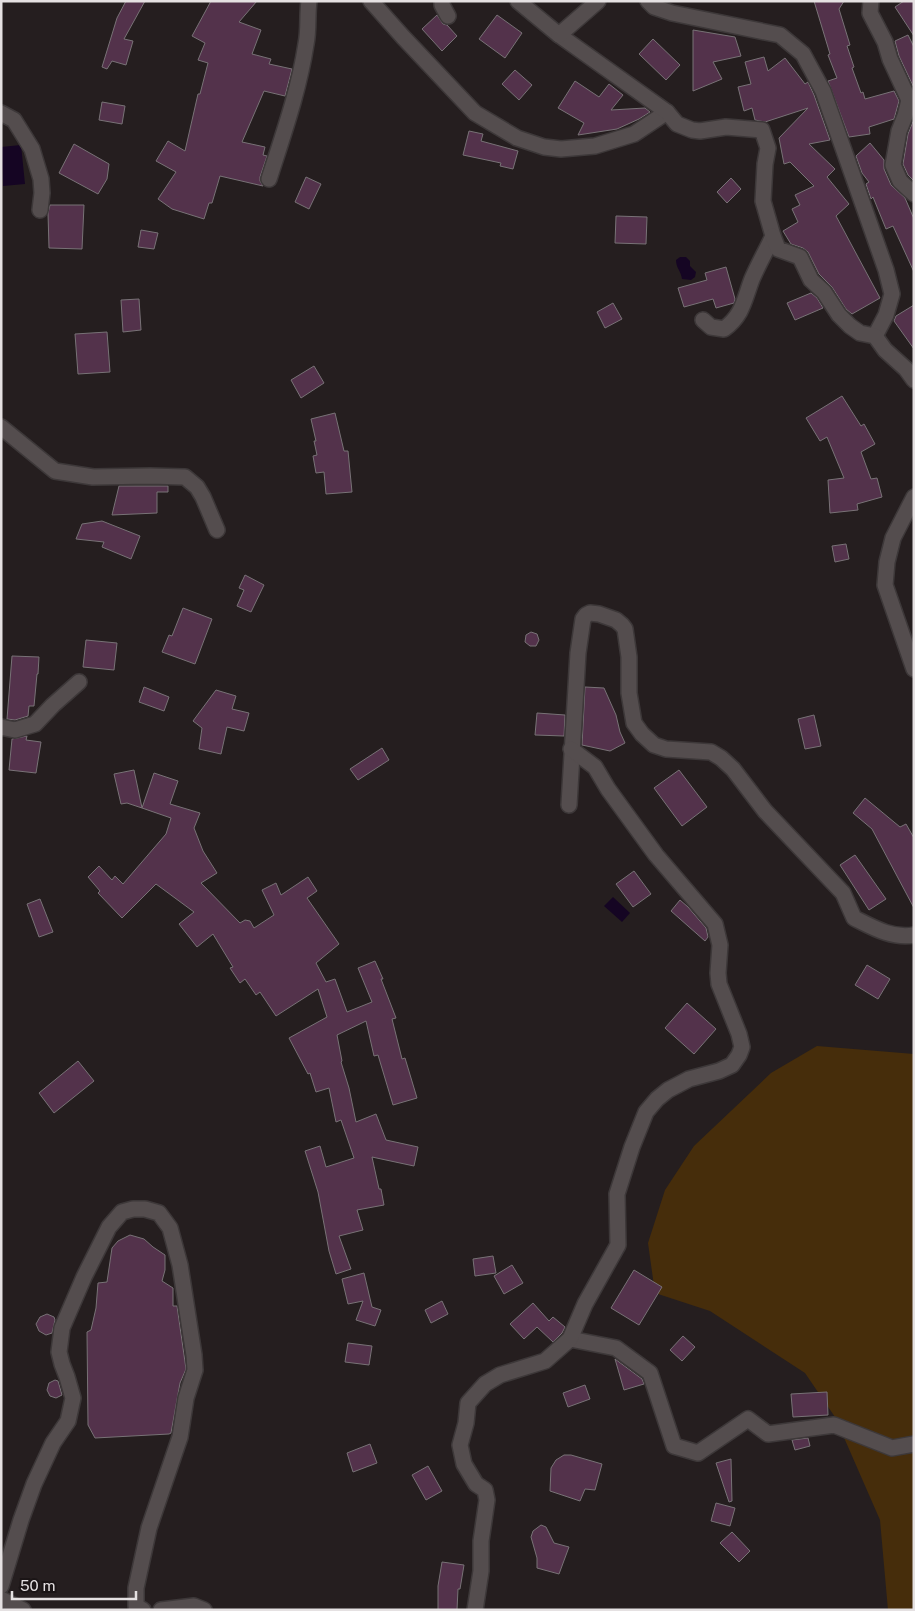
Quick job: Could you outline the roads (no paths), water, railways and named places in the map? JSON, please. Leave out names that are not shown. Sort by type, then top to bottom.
[{"type":"street","points":[[269,179],[304,58],[307,43],[309,1]]},
{"type":"street","points":[[371,1],[475,113],[517,138],[544,147],[561,149],[596,146],[634,134],[667,112]]},
{"type":"street","points":[[442,1],[448,16]]},
{"type":"street","points":[[518,1],[559,35],[667,112],[677,124],[700,131],[726,127],[762,130],[768,148],[762,202],[778,249],[800,258],[811,280],[824,292],[838,315],[860,332],[875,336],[885,350],[906,369],[914,380]]},
{"type":"street","points":[[559,35],[598,1]]},
{"type":"street","points":[[648,1],[654,7],[672,13],[780,34],[803,54],[823,91],[886,270],[892,294],[886,315],[875,336]]},
{"type":"street","points":[[870,1],[870,13],[885,42],[909,100],[899,131],[893,165],[900,181],[914,194]]},
{"type":"street","points":[[1,113],[14,120],[32,149],[41,179],[40,210]]},
{"type":"street","points":[[703,320],[711,327],[724,329],[742,311],[753,279],[773,236]]},
{"type":"street","points":[[1,427],[55,471],[93,477],[185,477],[197,487],[203,496],[217,530]]},
{"type":"street","points":[[914,497],[893,538],[887,562],[885,585],[914,669]]},
{"type":"street","points":[[568,805],[578,652],[583,619],[590,613],[599,614],[616,620],[625,629],[629,657],[629,693],[634,723],[642,734],[654,745],[666,749],[711,752],[721,758],[733,769],[765,811],[844,893],[854,918],[885,933],[905,936],[914,934]]},
{"type":"street","points":[[1,727],[15,730],[35,724],[79,682]]},
{"type":"street","points":[[475,1610],[481,1571],[481,1541],[487,1500],[485,1490],[476,1484],[464,1464],[460,1445],[466,1423],[468,1403],[485,1384],[500,1375],[544,1361],[570,1339],[585,1304],[618,1245],[617,1194],[646,1112],[668,1090],[689,1079],[719,1071],[732,1064],[742,1047],[739,1034],[719,984],[720,945],[715,924],[656,855],[608,789],[595,767],[571,749]]},
{"type":"street","points":[[1,1586],[34,1484],[53,1443],[68,1420],[73,1398],[59,1352],[62,1328],[84,1277],[109,1227],[122,1212],[133,1209],[145,1210],[159,1213],[170,1228],[180,1265],[194,1355],[194,1370],[186,1398],[180,1437],[149,1528],[136,1588],[136,1608]]},
{"type":"street","points":[[570,1339],[616,1348],[650,1373],[674,1446],[698,1453],[748,1419],[768,1434],[834,1425],[892,1448],[914,1444]]},
{"type":"street","points":[[1,1599],[23,1610]]},
{"type":"street","points":[[160,1610],[194,1606],[204,1610]]}]
